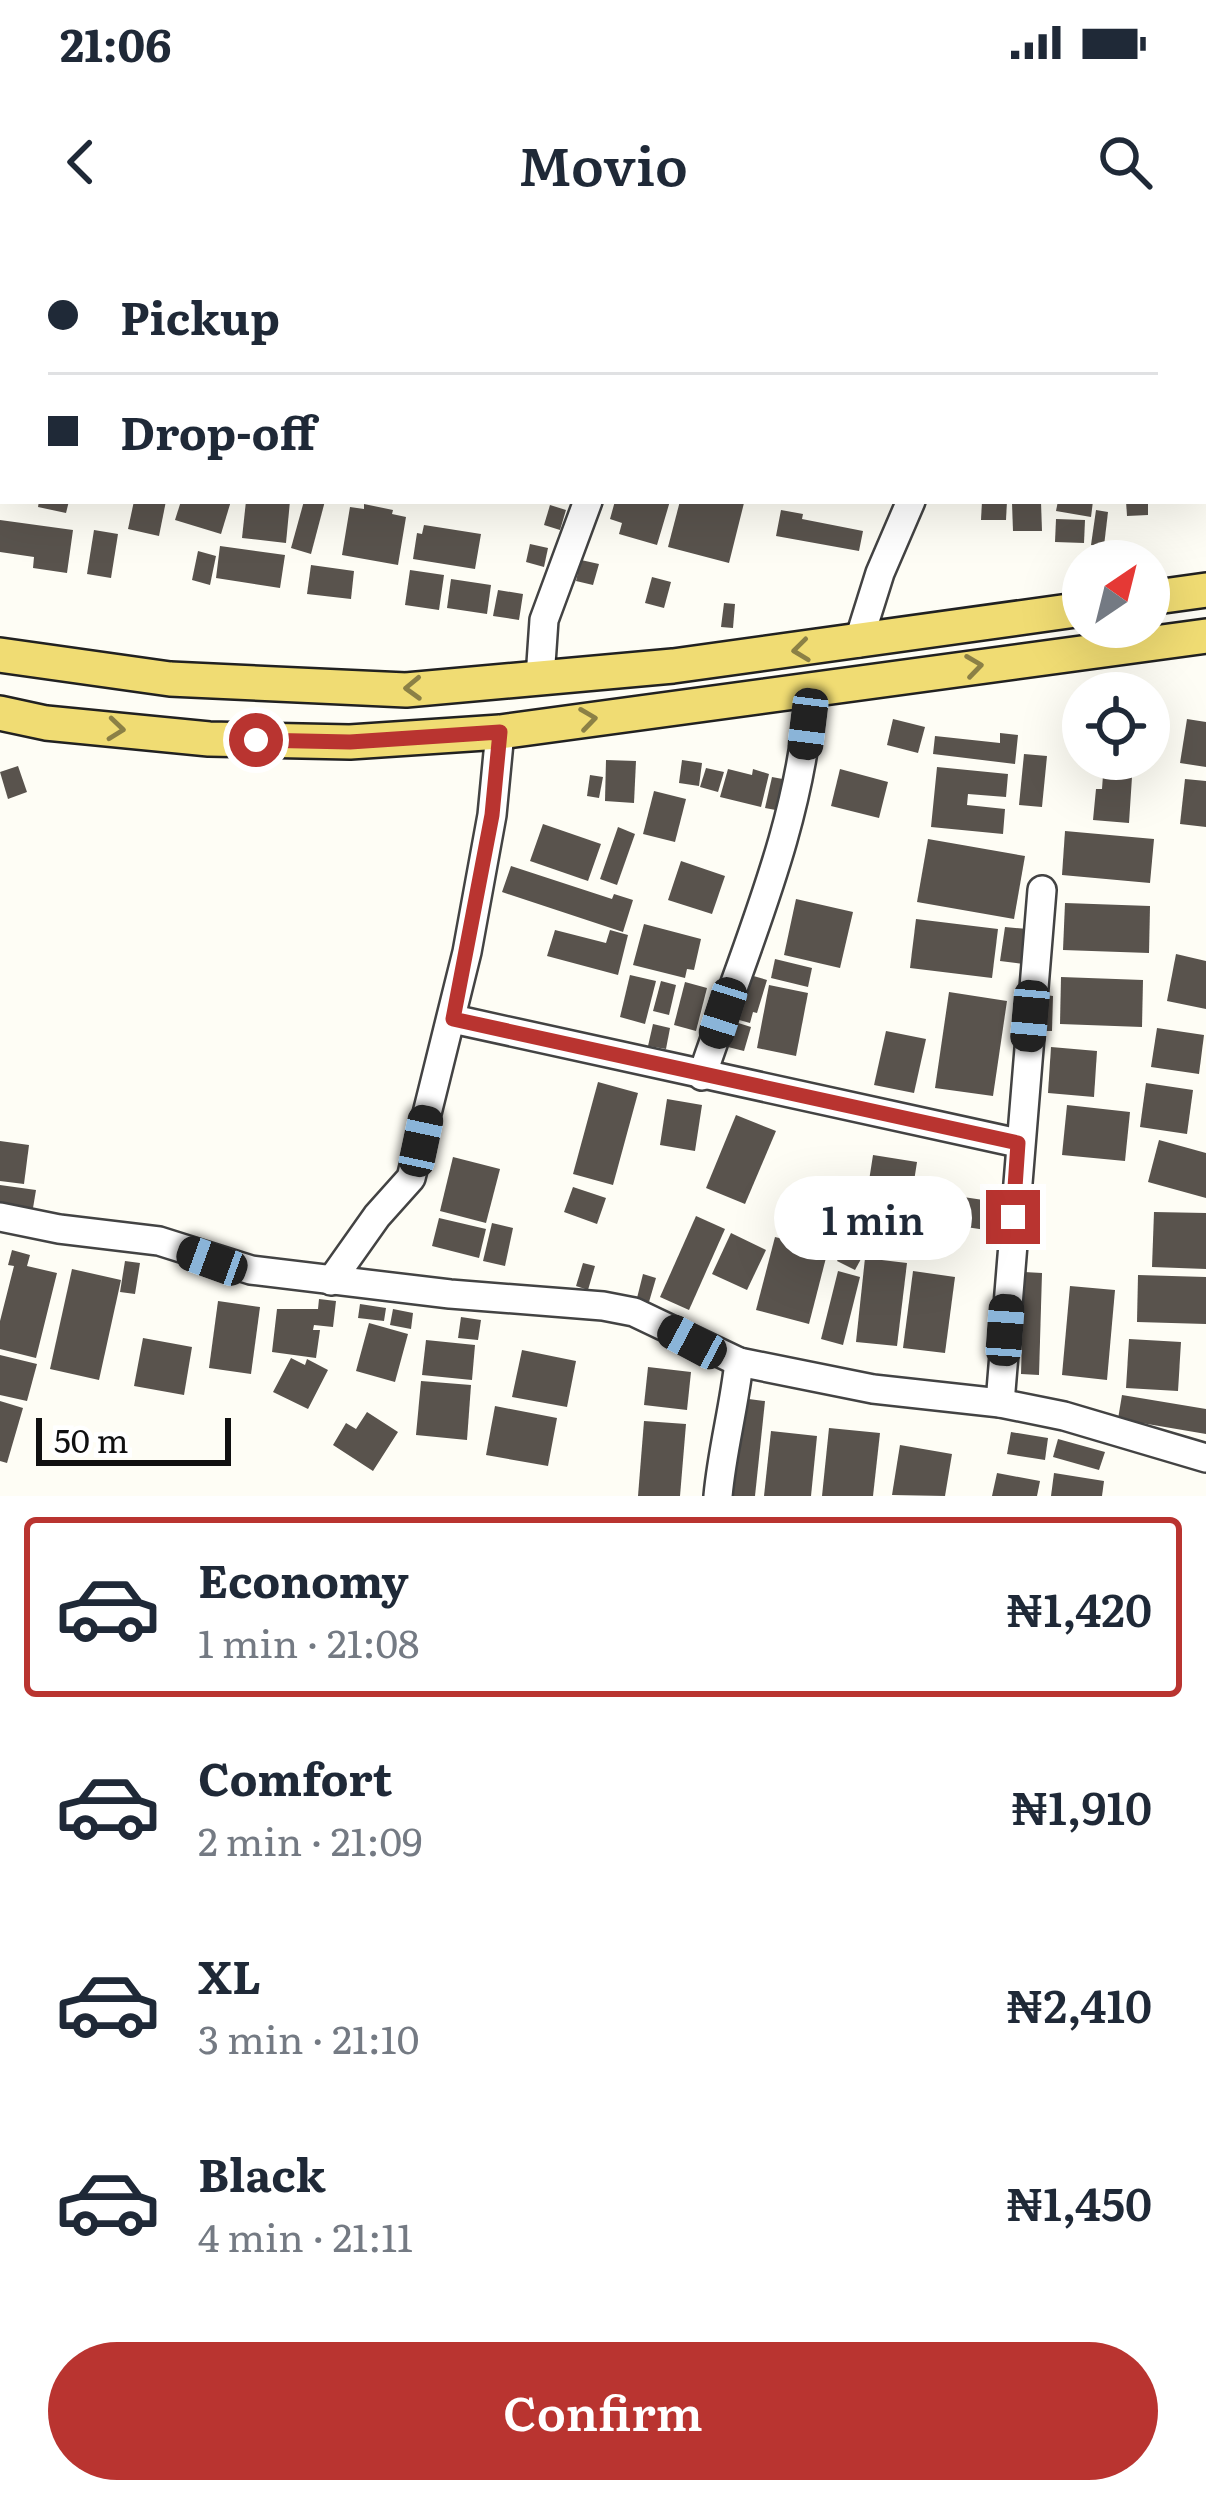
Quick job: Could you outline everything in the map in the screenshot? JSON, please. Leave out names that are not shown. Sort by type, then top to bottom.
[{"type":"main road","points":[[1170,595],[1206,590]]},
{"type":"main road","points":[[0,632],[13,657],[170,679],[406,690],[858,643],[1062,611]]},
{"type":"main road","points":[[0,713],[209,739],[350,742],[500,732],[1206,635]]},
{"type":"main road","points":[[0,731],[46,722]]},
{"type":"street","points":[[540,678],[544,620],[587,504]]},
{"type":"street","points":[[858,643],[880,573],[910,504]]},
{"type":"street","points":[[701,1076],[785,830],[805,752],[810,688]]},
{"type":"street","points":[[331,1281],[411,1178],[453,1019],[492,815],[500,732]]},
{"type":"street","points":[[1000,1403],[1042,890]]},
{"type":"street","points":[[453,1019],[1018,1143]]},
{"type":"street","points":[[0,1217],[159,1241],[251,1270],[619,1309],[739,1362],[873,1390],[1000,1403],[1064,1416],[1206,1458]]},
{"type":"street","points":[[718,1496],[739,1362]]},
{"type":"building","points":[[38,504],[68,504],[66,513]]},
{"type":"building","points":[[133,504],[165,504],[159,536],[128,529]]},
{"type":"building","points":[[180,504],[230,504],[221,534],[175,520]]},
{"type":"building","points":[[246,504],[290,504],[286,543],[242,538]]},
{"type":"building","points":[[303,504],[324,504],[311,554],[291,548]]},
{"type":"building","points":[[364,504],[406,517],[398,565],[342,555],[350,507],[364,509]]},
{"type":"building","points":[[614,504],[669,504],[657,545],[619,534],[622,523],[610,519]]},
{"type":"building","points":[[679,504],[744,504],[729,563],[668,547]]},
{"type":"building","points":[[982,504],[1007,504],[1006,520],[981,520]]},
{"type":"building","points":[[1012,504],[1041,504],[1042,531],[1013,531]]},
{"type":"building","points":[[1057,504],[1093,504],[1091,517],[1056,511]]},
{"type":"building","points":[[1126,504],[1148,504],[1148,515],[1127,516]]},
{"type":"building","points":[[550,505],[566,510],[560,530],[544,525]]},
{"type":"building","points":[[781,510],[863,531],[859,551],[776,536]]},
{"type":"building","points":[[1096,510],[1108,512],[1105,540],[1092,540]]},
{"type":"building","points":[[1056,519],[1085,520],[1084,540],[1055,542]]},
{"type":"building","points":[[0,520],[73,530],[67,573],[33,568],[34,557],[0,552]]},
{"type":"building","points":[[424,525],[481,534],[475,569],[413,559],[417,533],[422,534]]},
{"type":"building","points":[[94,530],[118,534],[111,578],[87,574]]},
{"type":"building","points":[[530,544],[548,548],[544,567],[526,562]]},
{"type":"building","points":[[220,546],[285,555],[280,588],[216,578]]},
{"type":"building","points":[[198,551],[216,556],[210,585],[192,580]]},
{"type":"building","points":[[581,560],[599,564],[593,585],[576,581]]},
{"type":"building","points":[[311,565],[354,571],[351,599],[307,594]]},
{"type":"building","points":[[410,570],[444,575],[439,610],[405,605]]},
{"type":"building","points":[[652,577],[671,582],[664,608],[645,603]]},
{"type":"building","points":[[451,579],[491,585],[487,614],[447,608]]},
{"type":"building","points":[[498,590],[523,594],[519,620],[493,616]]},
{"type":"building","points":[[724,603],[735,604],[733,628],[721,627]]},
{"type":"building","points":[[893,719],[925,727],[918,753],[887,745]]},
{"type":"building","points":[[1187,719],[1206,722],[1206,767],[1180,763]]},
{"type":"building","points":[[1000,733],[1018,735],[1015,764],[933,754],[935,736],[1000,743]]},
{"type":"building","points":[[1024,754],[1047,756],[1042,807],[1019,805]]},
{"type":"building","points":[[606,760],[636,761],[634,803],[605,801]]},
{"type":"building","points":[[682,760],[702,763],[699,786],[679,783]]},
{"type":"building","points":[[18,766],[27,792],[8,799],[0,772]]},
{"type":"building","points":[[937,767],[1008,774],[1006,797],[968,794],[967,805],[1005,809],[1003,834],[931,827]]},
{"type":"building","points":[[706,768],[724,772],[718,792],[700,787]]},
{"type":"building","points":[[728,769],[769,774],[761,807],[720,797]]},
{"type":"building","points":[[840,769],[888,782],[879,818],[831,806]]},
{"type":"building","points":[[590,775],[603,777],[599,798],[587,796]]},
{"type":"building","points":[[772,777],[788,780],[781,811],[765,808]]},
{"type":"building","points":[[1185,779],[1206,781],[1206,827],[1180,824]]},
{"type":"building","points":[[1103,780],[1132,780],[1129,823],[1093,820],[1096,789],[1102,789]]},
{"type":"building","points":[[654,791],[686,799],[675,842],[643,834]]},
{"type":"building","points":[[543,824],[601,844],[588,881],[530,861]]},
{"type":"building","points":[[618,827],[635,834],[617,885],[600,879]]},
{"type":"building","points":[[1065,831],[1154,839],[1150,883],[1062,875]]},
{"type":"building","points":[[928,839],[1025,856],[1014,919],[917,902]]},
{"type":"building","points":[[681,861],[725,876],[712,914],[668,900]]},
{"type":"building","points":[[511,866],[612,899],[614,894],[633,900],[623,932],[502,892]]},
{"type":"building","points":[[796,899],[853,912],[840,968],[784,955]]},
{"type":"building","points":[[1065,903],[1150,906],[1149,953],[1063,950]]},
{"type":"building","points":[[916,919],[998,929],[992,978],[910,968]]},
{"type":"building","points":[[644,924],[701,939],[694,970],[687,969],[685,978],[633,965]]},
{"type":"building","points":[[1005,927],[1028,929],[1023,964],[1000,961]]},
{"type":"building","points":[[555,930],[606,943],[610,930],[628,935],[618,975],[547,956]]},
{"type":"building","points":[[1176,954],[1206,961],[1206,1009],[1167,1001]]},
{"type":"building","points":[[775,959],[812,968],[808,987],[771,978]]},
{"type":"building","points":[[630,975],[656,981],[645,1024],[620,1017]]},
{"type":"building","points":[[750,975],[767,980],[750,1023],[732,1018]]},
{"type":"building","points":[[1061,977],[1143,980],[1142,1027],[1060,1024]]},
{"type":"building","points":[[661,981],[676,985],[669,1015],[653,1011]]},
{"type":"building","points":[[685,982],[707,988],[696,1031],[674,1025]]},
{"type":"building","points":[[769,985],[808,993],[796,1056],[757,1048]]},
{"type":"building","points":[[949,992],[1007,1001],[993,1096],[935,1088]]},
{"type":"building","points":[[1045,995],[1053,996],[1052,1031],[1044,1031]]},
{"type":"building","points":[[732,1021],[751,1027],[744,1051],[724,1046]]},
{"type":"building","points":[[653,1024],[670,1028],[666,1049],[648,1046]]},
{"type":"building","points":[[1157,1028],[1204,1035],[1199,1074],[1151,1067]]},
{"type":"building","points":[[886,1031],[926,1039],[914,1093],[874,1085]]},
{"type":"building","points":[[1051,1047],[1097,1051],[1094,1097],[1048,1093]]},
{"type":"building","points":[[598,1082],[638,1093],[613,1185],[573,1174]]},
{"type":"building","points":[[1146,1083],[1193,1090],[1187,1134],[1140,1127]]},
{"type":"building","points":[[667,1099],[702,1105],[695,1151],[660,1145]]},
{"type":"building","points":[[1067,1105],[1130,1112],[1125,1161],[1062,1155]]},
{"type":"building","points":[[736,1115],[776,1131],[745,1204],[706,1188]]},
{"type":"building","points":[[1159,1140],[1206,1153],[1206,1198],[1148,1182]]},
{"type":"building","points":[[0,1141],[29,1145],[24,1184],[0,1181]]},
{"type":"building","points":[[873,1155],[917,1162],[903,1252],[859,1245]]},
{"type":"building","points":[[453,1157],[500,1169],[486,1223],[440,1211]]},
{"type":"building","points":[[0,1185],[36,1190],[32,1214],[0,1209]]},
{"type":"building","points":[[824,1185],[849,1197],[831,1242],[797,1225],[810,1197],[817,1200]]},
{"type":"building","points":[[573,1187],[606,1198],[597,1224],[564,1212]]},
{"type":"building","points":[[930,1192],[990,1201],[986,1230],[926,1221]]},
{"type":"building","points":[[1154,1212],[1206,1213],[1206,1269],[1152,1267]]},
{"type":"building","points":[[696,1216],[725,1229],[689,1310],[660,1297]]},
{"type":"building","points":[[439,1218],[486,1229],[479,1258],[432,1246]]},
{"type":"building","points":[[492,1223],[513,1228],[505,1266],[483,1261]]},
{"type":"building","points":[[731,1233],[766,1250],[747,1290],[712,1274]]},
{"type":"building","points":[[775,1237],[828,1250],[809,1324],[756,1310]]},
{"type":"building","points":[[12,1250],[30,1255],[27,1266],[57,1273],[36,1358],[0,1349],[0,1321],[14,1266],[8,1265]]},
{"type":"building","points":[[843,1250],[861,1259],[855,1270],[837,1261]]},
{"type":"building","points":[[865,1258],[907,1263],[897,1346],[856,1342]]},
{"type":"building","points":[[125,1261],[140,1263],[135,1294],[120,1292]]},
{"type":"building","points":[[583,1263],[595,1266],[588,1290],[576,1286]]},
{"type":"building","points":[[72,1269],[121,1280],[99,1380],[50,1369]]},
{"type":"building","points":[[838,1271],[860,1277],[843,1345],[821,1339]]},
{"type":"building","points":[[913,1271],[955,1277],[945,1353],[903,1348]]},
{"type":"building","points":[[1024,1272],[1042,1273],[1039,1375],[1021,1374]]},
{"type":"building","points":[[643,1274],[656,1278],[649,1302],[637,1298]]},
{"type":"building","points":[[1138,1275],[1206,1277],[1206,1324],[1137,1322]]},
{"type":"building","points":[[1070,1286],[1115,1290],[1107,1380],[1062,1375]]},
{"type":"building","points":[[319,1299],[336,1301],[333,1327],[314,1325],[313,1330],[320,1330],[316,1358],[272,1352],[277,1309],[318,1309]]},
{"type":"building","points":[[218,1301],[260,1307],[251,1374],[209,1368]]},
{"type":"building","points":[[360,1304],[386,1308],[384,1321],[358,1318]]},
{"type":"building","points":[[393,1309],[413,1313],[411,1329],[390,1325]]},
{"type":"building","points":[[461,1317],[481,1320],[478,1340],[458,1338]]},
{"type":"building","points":[[369,1323],[408,1334],[395,1382],[356,1371]]},
{"type":"building","points":[[143,1338],[192,1347],[184,1395],[134,1386]]},
{"type":"building","points":[[1129,1339],[1181,1342],[1178,1391],[1126,1388]]},
{"type":"building","points":[[426,1340],[475,1345],[472,1380],[422,1375]]},
{"type":"building","points":[[522,1350],[576,1361],[567,1407],[512,1397]]},
{"type":"building","points":[[0,1355],[37,1364],[27,1401],[0,1395]]},
{"type":"building","points":[[291,1358],[305,1365],[307,1359],[328,1370],[308,1409],[273,1392]]},
{"type":"building","points":[[648,1367],[691,1372],[687,1410],[644,1405]]},
{"type":"building","points":[[421,1381],[471,1385],[467,1440],[416,1435]]},
{"type":"building","points":[[1122,1395],[1206,1409],[1206,1434],[1118,1419]]},
{"type":"building","points":[[741,1398],[765,1401],[755,1496],[730,1496]]},
{"type":"building","points":[[0,1401],[23,1408],[7,1463],[0,1461]]},
{"type":"building","points":[[495,1406],[557,1418],[548,1466],[486,1455]]},
{"type":"building","points":[[367,1412],[398,1432],[373,1471],[333,1445],[346,1423],[356,1429]]},
{"type":"building","points":[[644,1421],[686,1424],[680,1496],[638,1496]]},
{"type":"building","points":[[829,1428],[880,1433],[873,1496],[822,1496]]},
{"type":"building","points":[[771,1431],[817,1436],[811,1496],[764,1496]]},
{"type":"building","points":[[1011,1432],[1048,1438],[1045,1460],[1007,1454]]},
{"type":"building","points":[[1058,1439],[1105,1452],[1099,1470],[1053,1457]]},
{"type":"building","points":[[900,1445],[952,1454],[945,1496],[892,1495]]},
{"type":"building","points":[[997,1473],[1040,1481],[1037,1496],[992,1496]]},
{"type":"building","points":[[1054,1473],[1104,1481],[1102,1496],[1051,1496]]},
{"type":"route","points":[[256,740],[350,742],[500,732],[492,815],[453,1019],[1018,1143],[1013,1217]]}]
